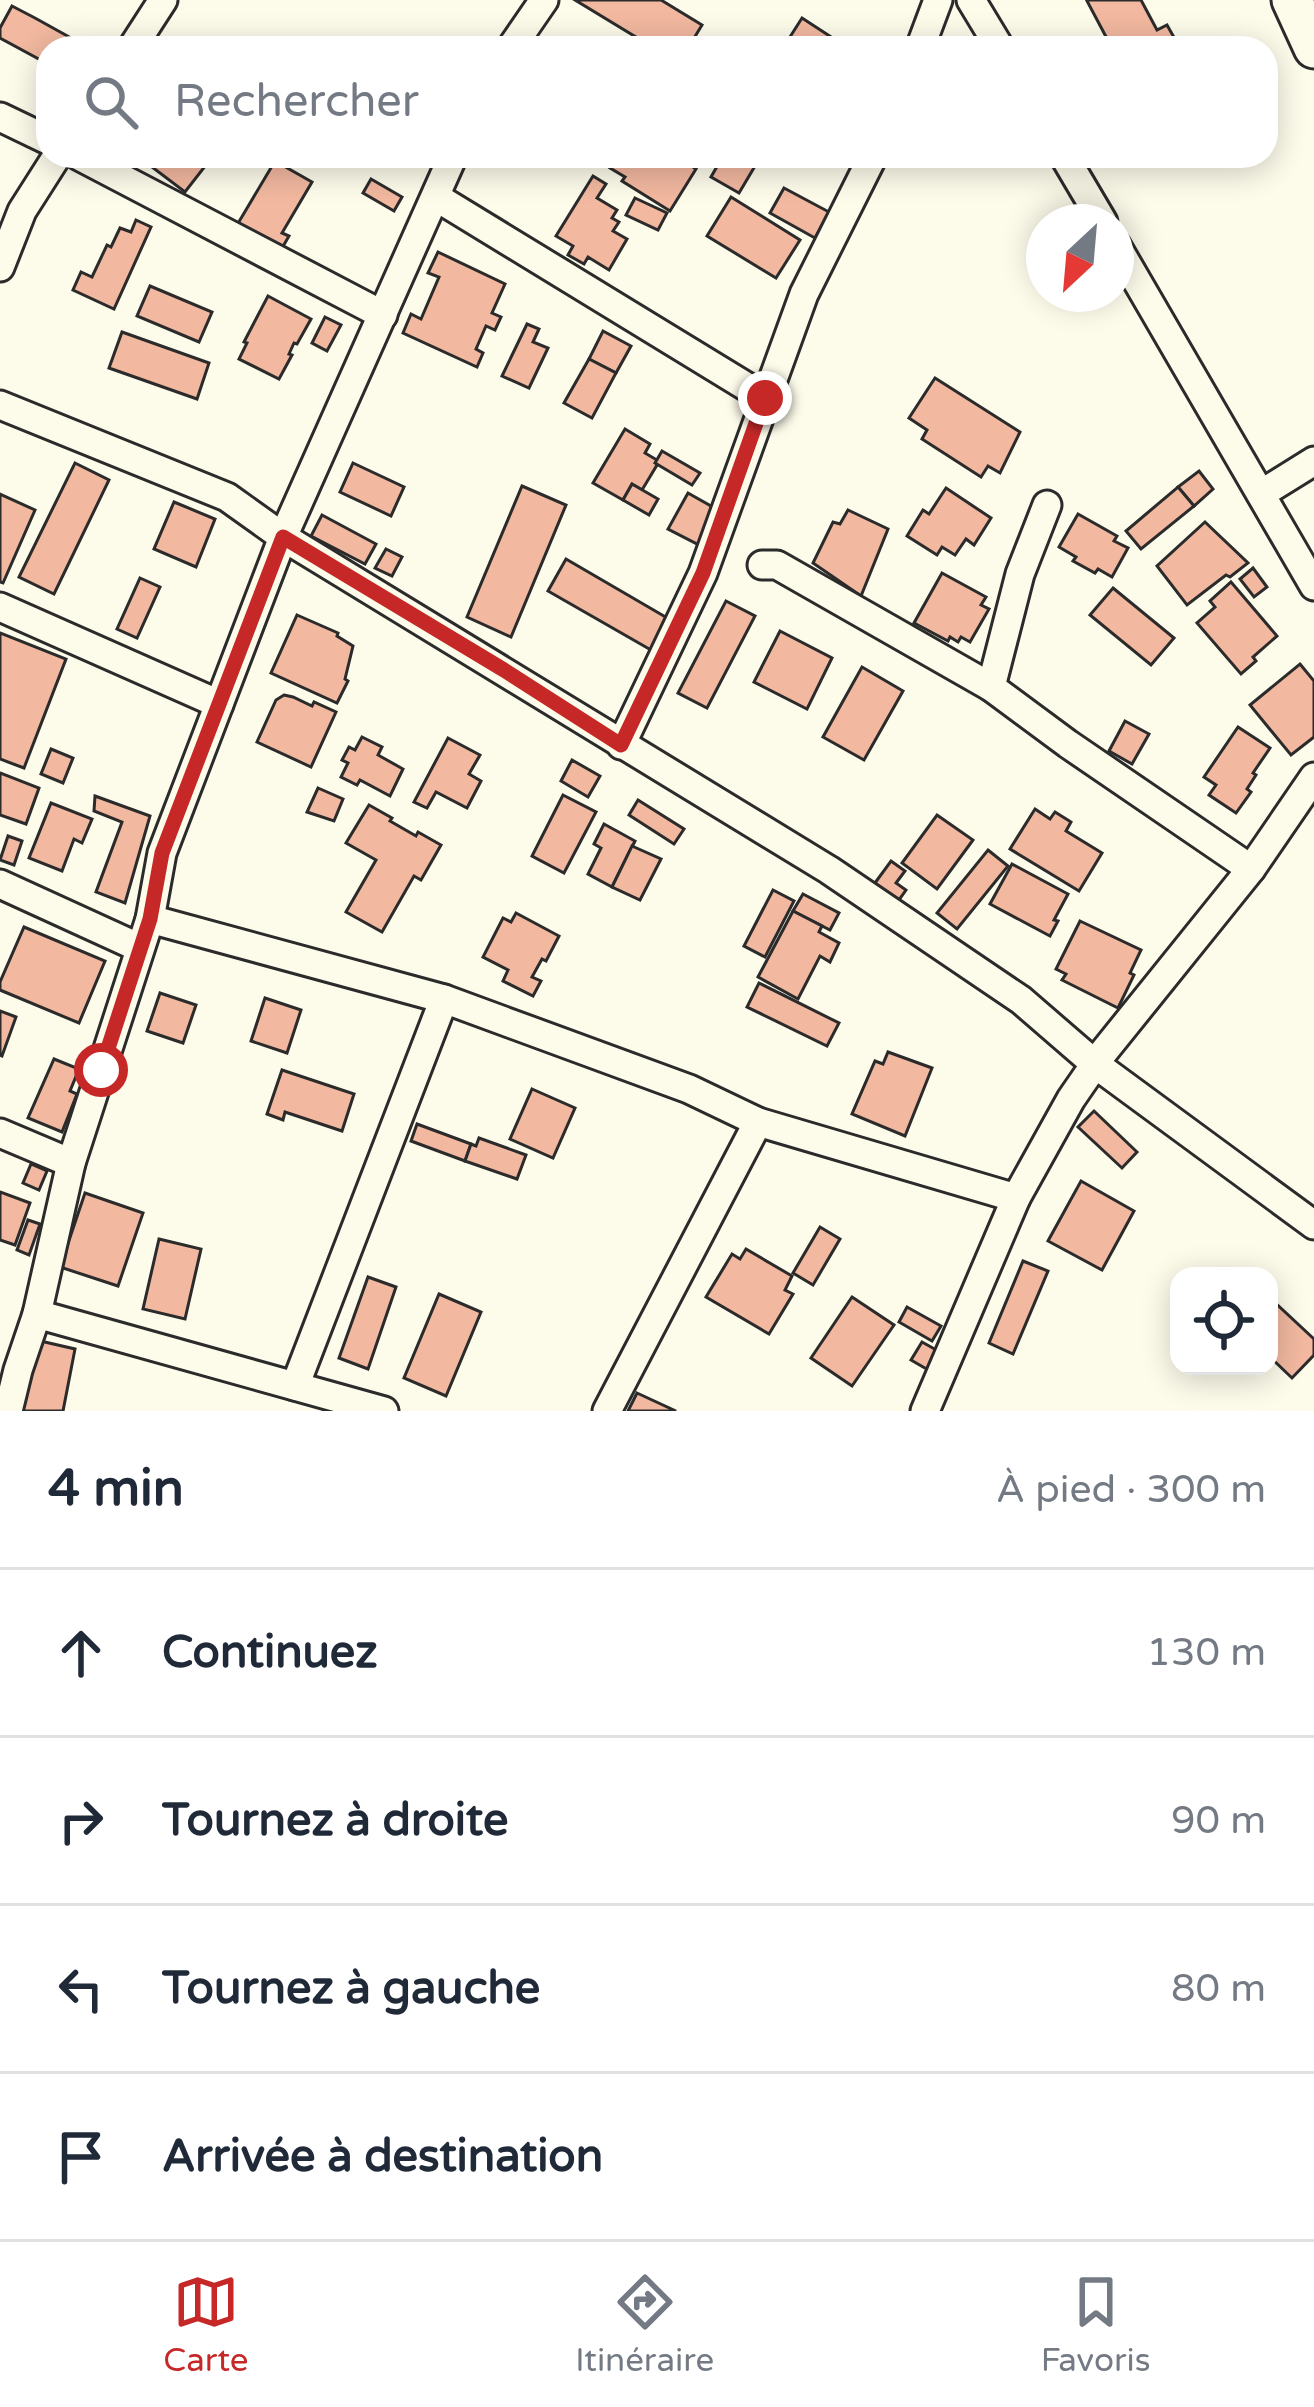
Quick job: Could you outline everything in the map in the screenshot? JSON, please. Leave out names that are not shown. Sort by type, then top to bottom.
[{"type":"street","points":[[140,36],[163,0]]},
{"type":"street","points":[[519,36],[544,0]]},
{"type":"street","points":[[924,36],[938,0]]},
{"type":"street","points":[[971,0],[993,36]]},
{"type":"street","points":[[1292,0],[1313,43]]},
{"type":"street","points":[[0,117],[36,134]]},
{"type":"street","points":[[0,267],[22,211],[49,168]]},
{"type":"street","points":[[102,168],[383,315]]},
{"type":"street","points":[[8,1411],[9,1366],[37,1314],[71,1163],[150,919],[162,853],[283,537],[448,168]]},
{"type":"street","points":[[621,745],[703,573],[804,294],[867,168]]},
{"type":"street","points":[[1071,168],[1092,204]]},
{"type":"street","points":[[436,197],[765,398]]},
{"type":"street","points":[[1134,276],[1314,586]]},
{"type":"street","points":[[0,405],[227,497],[283,537],[849,883],[1021,1000],[1095,1064],[1314,1225]]},
{"type":"street","points":[[1261,494],[1314,460]]},
{"type":"street","points":[[991,687],[1020,574],[1048,505]]},
{"type":"street","points":[[762,565],[777,565],[991,687],[1251,869]]},
{"type":"street","points":[[0,607],[219,704]]},
{"type":"street","points":[[925,1411],[1016,1198],[1070,1099],[1251,869],[1314,777]]},
{"type":"street","points":[[0,884],[140,948]]},
{"type":"street","points":[[150,919],[444,999],[689,1089],[758,1122],[1016,1198]]},
{"type":"street","points":[[295,1386],[444,999]]},
{"type":"street","points":[[607,1411],[758,1122]]},
{"type":"street","points":[[0,1133],[71,1163]]},
{"type":"street","points":[[37,1314],[384,1411]]},
{"type":"building","points":[[575,0],[661,0],[702,25],[695,36],[634,36]]},
{"type":"building","points":[[1141,0],[1157,30],[1167,25],[1173,36],[1106,36],[1087,1]]},
{"type":"building","points":[[12,6],[67,36],[36,36],[36,58],[0,38]]},
{"type":"building","points":[[802,18],[830,36],[791,36]]},
{"type":"building","points":[[153,168],[204,168],[185,192]]},
{"type":"building","points":[[271,168],[287,168],[312,182],[282,233],[289,236],[278,255],[237,225]]},
{"type":"building","points":[[610,168],[696,169],[670,211],[622,181],[625,177]]},
{"type":"building","points":[[716,168],[754,168],[739,193],[711,177]]},
{"type":"building","points":[[593,176],[606,184],[597,198],[617,210],[612,218],[619,222],[613,231],[627,239],[609,270],[588,257],[584,264],[568,255],[573,246],[556,236]]},
{"type":"building","points":[[371,179],[402,197],[394,211],[363,193]]},
{"type":"building","points":[[784,188],[829,212],[815,238],[770,213]]},
{"type":"building","points":[[731,197],[800,240],[776,278],[707,236]]},
{"type":"building","points":[[635,198],[667,213],[658,230],[626,215]]},
{"type":"building","points":[[136,220],[151,227],[114,309],[73,290],[81,272],[92,277],[120,228],[131,232]]},
{"type":"building","points":[[438,252],[505,284],[492,313],[501,317],[495,330],[486,326],[476,349],[483,353],[477,367],[403,333],[411,314],[421,319],[439,277],[428,273]]},
{"type":"building","points":[[150,286],[212,312],[199,342],[137,316]]},
{"type":"building","points":[[268,296],[311,319],[294,343],[279,379],[239,359]]},
{"type":"building","points":[[325,317],[341,325],[327,351],[312,343]]},
{"type":"building","points":[[527,324],[539,329],[533,342],[548,348],[529,388],[502,376]]},
{"type":"building","points":[[603,331],[631,346],[616,373],[589,359]]},
{"type":"building","points":[[122,332],[209,363],[197,399],[109,368]]},
{"type":"building","points":[[589,359],[616,373],[592,418],[564,403]]},
{"type":"building","points":[[935,378],[1020,432],[1000,473],[988,466],[981,477],[922,439],[927,430],[909,418]]},
{"type":"building","points":[[625,429],[650,444],[645,453],[657,465],[642,490],[632,484],[623,500],[593,483]]},
{"type":"building","points":[[662,451],[700,473],[692,485],[655,463]]},
{"type":"building","points":[[75,463],[109,480],[54,594],[19,577]]},
{"type":"building","points":[[353,463],[404,487],[391,516],[340,492]]},
{"type":"building","points":[[1199,471],[1213,489],[1194,506],[1178,487]]},
{"type":"building","points":[[632,484],[658,499],[649,515],[623,500]]},
{"type":"building","points":[[522,486],[566,505],[511,637],[467,617]]},
{"type":"building","points":[[1178,487],[1194,506],[1141,549],[1126,531]]},
{"type":"building","points":[[946,488],[991,518],[974,545],[966,539],[955,555],[942,547],[937,555],[907,536],[923,510],[929,514]]},
{"type":"building","points":[[688,493],[718,510],[705,548],[668,529]]},
{"type":"building","points":[[0,494],[35,510],[3,583],[0,582]]},
{"type":"building","points":[[174,502],[215,519],[196,567],[154,549]]},
{"type":"building","points":[[848,510],[888,529],[861,596],[813,563],[833,522],[840,524]]},
{"type":"building","points":[[1078,514],[1117,536],[1114,541],[1128,548],[1112,577],[1073,561],[1076,557],[1059,547]]},
{"type":"building","points":[[322,515],[376,544],[365,564],[311,536]]},
{"type":"building","points":[[1205,522],[1248,563],[1187,605],[1157,566]]},
{"type":"building","points":[[386,549],[402,557],[392,576],[375,568]]},
{"type":"building","points":[[566,559],[669,619],[651,650],[548,591]]},
{"type":"building","points":[[1253,568],[1267,587],[1254,597],[1240,579]]},
{"type":"building","points":[[942,573],[986,597],[981,605],[989,609],[970,642],[961,637],[958,642],[950,637],[948,641],[914,623]]},
{"type":"building","points":[[140,578],[160,587],[137,638],[117,629]]},
{"type":"building","points":[[1231,582],[1277,636],[1241,674],[1197,623],[1215,607],[1210,601]]},
{"type":"building","points":[[1113,588],[1174,638],[1151,665],[1090,615]]},
{"type":"building","points":[[726,601],[755,616],[707,708],[678,693]]},
{"type":"building","points":[[297,615],[338,633],[353,646],[348,681],[337,703],[271,673]]},
{"type":"building","points":[[780,631],[832,658],[807,709],[754,682]]},
{"type":"building","points":[[0,633],[66,659],[24,768],[0,759]]},
{"type":"building","points":[[1300,664],[1314,681],[1314,737],[1291,755],[1250,705]]},
{"type":"building","points":[[862,667],[903,691],[864,760],[823,737]]},
{"type":"building","points":[[284,695],[336,712],[311,767],[257,742],[276,700]]},
{"type":"building","points":[[1125,721],[1149,734],[1132,764],[1109,751]]},
{"type":"building","points":[[1238,727],[1270,748],[1236,813],[1209,795],[1216,785],[1204,777]]},
{"type":"building","points":[[362,737],[382,747],[378,755],[403,769],[390,796],[360,780],[357,785],[341,777],[348,763],[342,760]]},
{"type":"building","points":[[448,738],[480,755],[469,774],[481,781],[467,808],[436,792],[427,808],[414,802]]},
{"type":"building","points":[[51,749],[73,758],[63,783],[41,774]]},
{"type":"building","points":[[572,760],[600,776],[588,797],[561,781]]},
{"type":"building","points":[[0,773],[39,788],[26,824],[0,815]]},
{"type":"building","points":[[318,788],[343,799],[334,821],[307,812]]},
{"type":"building","points":[[563,795],[596,812],[564,873],[532,856]]},
{"type":"building","points":[[95,796],[150,816],[125,903],[96,892],[122,822],[94,811]]},
{"type":"building","points":[[638,800],[684,829],[674,844],[629,815]]},
{"type":"building","points":[[51,803],[92,819],[82,843],[74,839],[62,871],[29,858]]},
{"type":"building","points":[[369,805],[416,836],[418,832],[441,845],[421,880],[414,876],[382,932],[346,912],[376,860],[346,843]]},
{"type":"building","points":[[1035,809],[1050,819],[1055,812],[1071,822],[1066,831],[1102,853],[1079,891],[1010,849]]},
{"type":"building","points":[[937,815],[973,840],[937,889],[902,863]]},
{"type":"building","points":[[604,824],[635,841],[612,887],[588,874],[601,848],[594,844]]},
{"type":"building","points":[[8,836],[22,841],[14,865],[0,860]]},
{"type":"building","points":[[632,846],[661,859],[640,900],[612,887]]},
{"type":"building","points":[[988,850],[1008,866],[957,929],[937,913]]},
{"type":"building","points":[[891,861],[905,871],[896,883],[906,890],[896,904],[872,887]]},
{"type":"building","points":[[1012,864],[1068,894],[1050,936],[990,904]]},
{"type":"building","points":[[773,890],[794,901],[765,957],[744,946]]},
{"type":"building","points":[[803,894],[839,913],[830,930],[793,911]]},
{"type":"building","points":[[793,911],[822,926],[819,932],[839,943],[830,962],[820,956],[798,999],[758,977]]},
{"type":"building","points":[[516,913],[559,936],[532,977],[541,981],[533,996],[503,981],[508,970],[483,957],[503,918],[511,922]]},
{"type":"building","points":[[1080,921],[1141,950],[1118,1008],[1062,980],[1066,974],[1056,969]]},
{"type":"building","points":[[24,927],[105,961],[79,1023],[0,990]]},
{"type":"building","points":[[759,983],[839,1023],[827,1046],[747,1007]]},
{"type":"building","points":[[160,993],[196,1005],[183,1043],[147,1031]]},
{"type":"building","points":[[265,998],[301,1010],[287,1053],[251,1041]]},
{"type":"building","points":[[0,1011],[16,1017],[2,1056],[0,1055]]},
{"type":"building","points":[[888,1052],[932,1068],[905,1136],[852,1114],[875,1061],[883,1064]]},
{"type":"building","points":[[54,1059],[79,1069],[70,1091],[77,1094],[62,1132],[28,1118]]},
{"type":"building","points":[[282,1070],[354,1094],[342,1131],[285,1112],[283,1120],[267,1114]]},
{"type":"building","points":[[532,1089],[575,1108],[553,1158],[510,1139]]},
{"type":"building","points":[[1094,1111],[1137,1152],[1122,1168],[1078,1127]]},
{"type":"building","points":[[417,1124],[471,1144],[465,1161],[411,1141]]},
{"type":"building","points":[[479,1138],[526,1155],[517,1179],[465,1161],[471,1144],[476,1146]]},
{"type":"building","points":[[31,1164],[47,1171],[39,1190],[23,1183]]},
{"type":"building","points":[[1081,1181],[1134,1211],[1102,1270],[1048,1241]]},
{"type":"building","points":[[0,1192],[30,1203],[15,1245],[0,1240]]},
{"type":"building","points":[[85,1193],[143,1213],[118,1286],[60,1267]]},
{"type":"building","points":[[28,1220],[40,1224],[29,1255],[17,1250]]},
{"type":"building","points":[[820,1227],[840,1239],[813,1285],[793,1273]]},
{"type":"building","points":[[159,1239],[201,1249],[185,1319],[143,1309]]},
{"type":"building","points":[[746,1249],[792,1276],[785,1290],[793,1294],[769,1334],[706,1297],[732,1254],[740,1259]]},
{"type":"building","points":[[1023,1261],[1048,1271],[1013,1354],[989,1343]]},
{"type":"building","points":[[368,1277],[396,1287],[368,1369],[339,1358]]},
{"type":"building","points":[[439,1294],[481,1312],[446,1396],[404,1378]]},
{"type":"building","points":[[852,1297],[894,1325],[852,1386],[811,1358]]},
{"type":"building","points":[[1278,1305],[1314,1339],[1314,1355],[1292,1378],[1278,1365]]},
{"type":"building","points":[[907,1307],[941,1326],[932,1341],[899,1322]]},
{"type":"building","points":[[36,1340],[75,1349],[63,1411],[21,1411]]},
{"type":"building","points":[[922,1342],[940,1352],[930,1371],[911,1360]]},
{"type":"building","points":[[637,1393],[676,1411],[628,1411]]},
{"type":"route","points":[[101,1070],[150,919],[162,853],[283,537],[621,745],[703,573],[765,398]]}]
